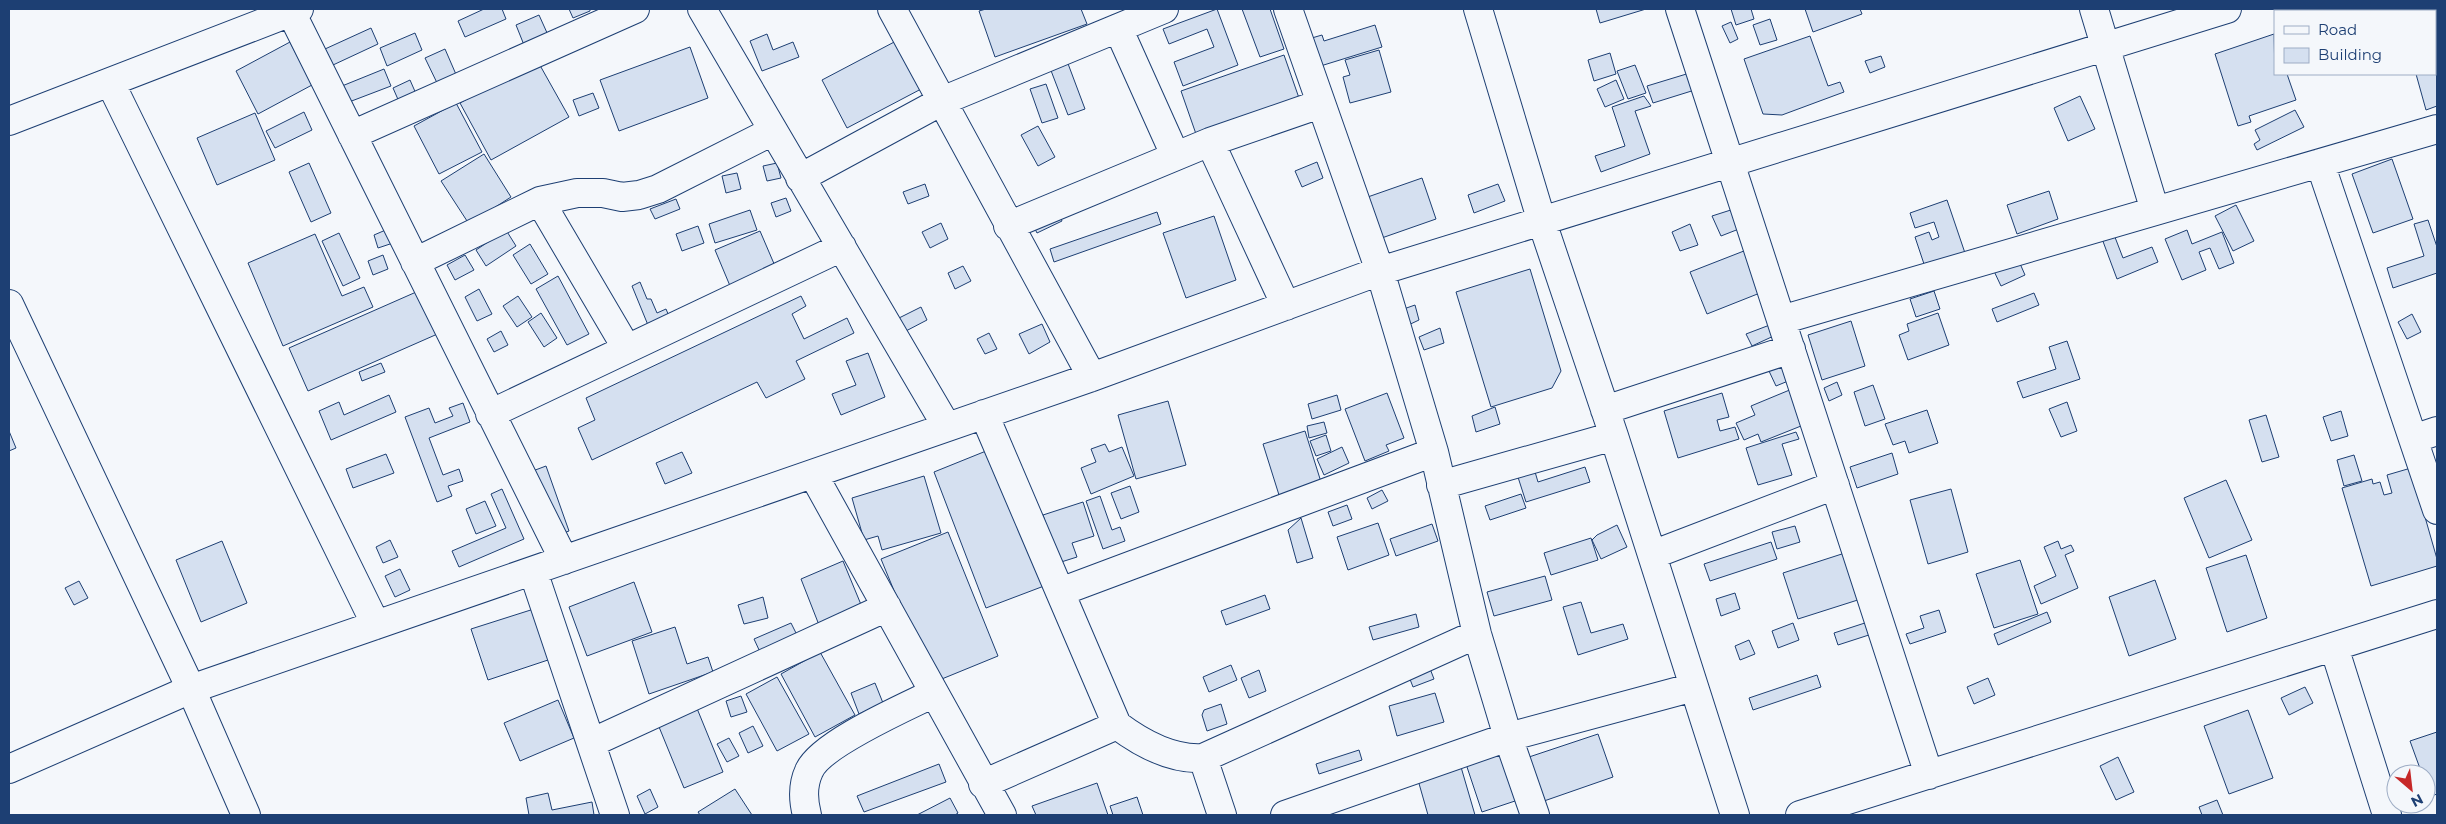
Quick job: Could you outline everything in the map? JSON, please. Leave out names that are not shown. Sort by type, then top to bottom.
[{"type":"street","points":[[352,135],[636,9]]},
{"type":"street","points":[[702,9],[947,427]]},
{"type":"street","points":[[892,9],[1008,226],[1092,377]]},
{"type":"street","points":[[800,178],[942,101],[1164,9]]},
{"type":"street","points":[[1288,9],[1380,271],[1434,452],[1477,634],[1508,737],[1535,815]]},
{"type":"street","points":[[1478,9],[1542,222],[1614,436],[1735,815]]},
{"type":"street","points":[[1680,9],[1929,775]]},
{"type":"street","points":[[2094,9],[2155,211]]},
{"type":"street","points":[[9,769],[191,689],[1092,377],[1380,271],[2227,9]]},
{"type":"street","points":[[9,121],[295,10],[352,135],[564,560]]},
{"type":"street","points":[[1118,28],[1176,155]]},
{"type":"street","points":[[110,82],[376,625]]},
{"type":"street","points":[[1008,226],[1176,155],[1320,104]]},
{"type":"street","points":[[1781,320],[2437,129]]},
{"type":"street","points":[[415,262],[540,201],[577,193],[622,197],[639,195],[658,189],[774,131]]},
{"type":"street","points":[[1210,142],[1286,306]]},
{"type":"street","points":[[2320,163],[2425,435],[2437,510]]},
{"type":"street","points":[[540,201],[627,349]]},
{"type":"street","points":[[490,414],[842,247]]},
{"type":"street","points":[[9,304],[191,689],[246,815]]},
{"type":"street","points":[[1605,410],[1791,350]]},
{"type":"street","points":[[984,414],[1117,725],[1137,740],[1188,759],[1203,758],[1477,634]]},
{"type":"street","points":[[1441,485],[1614,436]]},
{"type":"street","points":[[1060,592],[1434,452]]},
{"type":"street","points":[[812,474],[983,784],[1002,815]]},
{"type":"street","points":[[1652,555],[1835,485]]},
{"type":"street","points":[[532,571],[615,815]]},
{"type":"street","points":[[591,743],[887,607]]},
{"type":"street","points":[[1800,815],[2437,614]]},
{"type":"street","points":[[2334,647],[2387,815]]},
{"type":"street","points":[[1285,815],[1508,737],[1694,687]]},
{"type":"street","points":[[807,815],[804,802],[809,769],[827,749],[934,693]]},
{"type":"street","points":[[983,784],[1117,725]]},
{"type":"street","points":[[1203,758],[1222,815]]},
{"type":"building","points":[[484,9],[502,9],[506,19],[465,37],[458,21]]},
{"type":"building","points":[[569,9],[590,9],[590,11],[573,18]]},
{"type":"building","points":[[986,9],[1081,9],[1087,24],[995,57],[979,11]]},
{"type":"building","points":[[1217,9],[1238,65],[1183,86],[1174,62],[1214,47],[1207,29],[1169,44],[1163,29]]},
{"type":"building","points":[[1242,9],[1270,9],[1284,49],[1260,57]]},
{"type":"building","points":[[1596,9],[1646,9],[1600,23]]},
{"type":"building","points":[[1731,9],[1751,9],[1754,19],[1736,25]]},
{"type":"building","points":[[1805,9],[1860,9],[1862,14],[1813,32]]},
{"type":"building","points":[[539,15],[548,35],[524,45],[516,25]]},
{"type":"building","points":[[1770,19],[1777,40],[1760,45],[1753,25]]},
{"type":"building","points":[[1731,22],[1738,39],[1730,43],[1722,26]]},
{"type":"building","points":[[1375,25],[1382,47],[1314,68],[1305,40],[1322,35],[1324,41]]},
{"type":"building","points":[[371,28],[378,44],[333,65],[325,49]]},
{"type":"building","points":[[415,33],[422,50],[387,66],[380,48]]},
{"type":"building","points":[[767,34],[773,50],[793,42],[799,57],[762,71],[750,41]]},
{"type":"building","points":[[2274,34],[2274,75],[2287,75],[2296,100],[2249,116],[2251,122],[2238,126],[2215,54]]},
{"type":"building","points":[[1810,36],[1828,86],[1840,82],[1844,92],[1782,115],[1763,114],[1744,59]]},
{"type":"building","points":[[898,40],[923,88],[847,128],[822,80]]},
{"type":"building","points":[[290,42],[312,85],[258,114],[236,71]]},
{"type":"building","points":[[690,47],[708,98],[619,131],[600,80]]},
{"type":"building","points":[[445,49],[458,79],[439,87],[425,58]]},
{"type":"building","points":[[1379,50],[1391,92],[1350,103],[1343,77],[1350,75],[1345,60]]},
{"type":"building","points":[[1610,53],[1616,74],[1594,81],[1588,60]]},
{"type":"building","points":[[1284,55],[1299,98],[1196,134],[1181,91]]},
{"type":"building","points":[[1881,56],[1885,67],[1870,73],[1865,61]]},
{"type":"building","points":[[537,60],[569,117],[491,160],[460,103]]},
{"type":"building","points":[[1067,61],[1085,109],[1068,115],[1050,68]]},
{"type":"building","points":[[1635,65],[1646,93],[1628,99],[1617,71]]},
{"type":"building","points":[[384,69],[391,86],[349,102],[342,86]]},
{"type":"building","points":[[1693,72],[1698,89],[1653,103],[1647,86]]},
{"type":"building","points":[[2436,74],[2437,106],[2426,110],[2416,75]]},
{"type":"building","points":[[410,80],[417,96],[400,104],[393,88]]},
{"type":"building","points":[[1616,80],[1624,99],[1605,107],[1597,89]]},
{"type":"building","points":[[1046,84],[1058,118],[1042,123],[1030,89]]},
{"type":"building","points":[[593,93],[599,108],[579,116],[573,100]]},
{"type":"building","points":[[1644,96],[1651,106],[1635,111],[1650,154],[1601,172],[1595,156],[1625,146],[1612,107]]},
{"type":"building","points":[[2080,96],[2095,129],[2068,141],[2054,108]]},
{"type":"building","points":[[456,103],[482,152],[439,174],[414,126]]},
{"type":"building","points":[[2295,110],[2304,127],[2257,150],[2254,144],[2260,140],[2255,130]]},
{"type":"building","points":[[304,112],[312,130],[275,148],[266,131]]},
{"type":"building","points":[[255,113],[275,160],[217,185],[197,138]]},
{"type":"building","points":[[1038,126],[1055,157],[1038,166],[1021,135]]},
{"type":"building","points":[[484,154],[511,197],[469,224],[441,181]]},
{"type":"building","points":[[2392,159],[2413,219],[2373,233],[2352,174]]},
{"type":"building","points":[[1317,162],[1323,178],[1302,187],[1295,171]]},
{"type":"building","points":[[309,163],[331,213],[311,222],[289,172]]},
{"type":"building","points":[[777,163],[781,178],[767,181],[763,166]]},
{"type":"building","points":[[737,173],[741,189],[726,193],[722,176]]},
{"type":"building","points":[[1422,178],[1436,219],[1376,240],[1362,199]]},
{"type":"building","points":[[925,184],[929,196],[908,204],[903,192]]},
{"type":"building","points":[[1498,184],[1505,201],[1474,213],[1468,195]]},
{"type":"building","points":[[2049,191],[2058,219],[2017,234],[2007,205]]},
{"type":"building","points":[[786,198],[791,211],[776,217],[771,203]]},
{"type":"building","points":[[676,199],[680,209],[655,219],[650,209]]},
{"type":"building","points":[[1947,200],[1966,256],[1926,270],[1915,237],[1929,232],[1932,240],[1939,237],[1934,222],[1915,228],[1910,213]]},
{"type":"building","points":[[2236,205],[2254,241],[2233,251],[2215,216]]},
{"type":"building","points":[[1737,208],[1744,227],[1721,236],[1712,216]]},
{"type":"building","points":[[750,210],[757,230],[715,243],[709,224]]},
{"type":"building","points":[[1058,211],[1062,221],[1037,233],[1032,223]]},
{"type":"building","points":[[1157,212],[1161,224],[1054,262],[1050,249]]},
{"type":"building","points":[[1214,216],[1236,280],[1186,298],[1163,233]]},
{"type":"building","points":[[2428,220],[2437,247],[2437,273],[2393,288],[2387,268],[2424,256],[2414,224]]},
{"type":"building","points":[[941,223],[948,239],[930,248],[922,232]]},
{"type":"building","points":[[1690,224],[1698,245],[1680,251],[1672,232]]},
{"type":"building","points":[[698,226],[704,243],[682,251],[676,234]]},
{"type":"building","points":[[388,229],[393,243],[378,248],[374,235]]},
{"type":"building","points":[[506,230],[516,246],[486,266],[476,250]]},
{"type":"building","points":[[2187,230],[2192,244],[2222,232],[2234,263],[2219,269],[2210,248],[2199,252],[2206,270],[2182,280],[2165,239]]},
{"type":"building","points":[[760,231],[778,273],[733,293],[715,250]]},
{"type":"building","points":[[2113,232],[2123,258],[2152,247],[2158,262],[2117,279],[2101,236]]},
{"type":"building","points":[[339,233],[360,278],[343,286],[322,241]]},
{"type":"building","points":[[315,234],[342,296],[364,287],[373,307],[283,346],[248,263]]},
{"type":"building","points":[[530,244],[548,274],[531,284],[513,255]]},
{"type":"building","points":[[1749,249],[1765,291],[1707,314],[1690,272]]},
{"type":"building","points":[[383,255],[388,269],[373,275],[368,261]]},
{"type":"building","points":[[465,255],[474,270],[455,280],[447,265]]},
{"type":"building","points":[[2018,259],[2025,275],[2001,286],[1993,269]]},
{"type":"building","points":[[963,266],[971,281],[955,289],[948,273]]},
{"type":"building","points":[[1530,269],[1561,371],[1552,388],[1491,407],[1456,292]]},
{"type":"building","points":[[558,276],[589,334],[567,345],[536,289]]},
{"type":"building","points":[[640,282],[647,299],[651,299],[657,313],[666,309],[671,321],[650,330],[632,286]]},
{"type":"building","points":[[423,289],[442,332],[308,391],[289,348]]},
{"type":"building","points":[[479,289],[492,314],[477,321],[465,297]]},
{"type":"building","points":[[1934,291],[1940,309],[1916,317],[1910,299]]},
{"type":"building","points":[[2034,293],[2039,305],[1997,322],[1992,309]]},
{"type":"building","points":[[518,296],[532,317],[517,327],[503,306]]},
{"type":"building","points":[[801,296],[806,306],[792,314],[804,339],[847,318],[854,333],[796,361],[805,379],[766,398],[757,382],[592,460],[578,428],[595,420],[586,398]]},
{"type":"building","points":[[1415,305],[1419,320],[1402,328],[1398,311]]},
{"type":"building","points":[[921,307],[927,320],[904,332],[897,319]]},
{"type":"building","points":[[541,313],[557,338],[544,347],[528,322]]},
{"type":"building","points":[[1938,313],[1949,345],[1908,360],[1899,335],[1909,331],[1907,324]]},
{"type":"building","points":[[2412,314],[2421,332],[2407,339],[2398,322]]},
{"type":"building","points":[[1851,321],[1865,366],[1822,380],[1808,335]]},
{"type":"building","points":[[1775,323],[1778,334],[1752,346],[1746,334]]},
{"type":"building","points":[[1042,324],[1050,342],[1029,354],[1019,334]]},
{"type":"building","points":[[1440,328],[1444,343],[1424,350],[1419,337]]},
{"type":"building","points":[[501,331],[508,345],[494,352],[487,339]]},
{"type":"building","points":[[989,333],[997,349],[985,354],[977,339]]},
{"type":"building","points":[[2067,341],[2080,379],[2023,398],[2017,382],[2056,369],[2049,347]]},
{"type":"building","points":[[868,353],[885,397],[841,415],[832,394],[856,385],[846,361]]},
{"type":"building","points":[[381,363],[385,372],[362,381],[359,372]]},
{"type":"building","points":[[1786,363],[1793,379],[1776,386],[1769,371]]},
{"type":"building","points":[[1837,382],[1842,395],[1829,401],[1824,388]]},
{"type":"building","points":[[1873,385],[1885,419],[1865,426],[1854,392]]},
{"type":"building","points":[[1792,389],[1806,424],[1761,442],[1758,434],[1744,440],[1736,423],[1755,415],[1751,406]]},
{"type":"building","points":[[1387,393],[1404,438],[1386,445],[1389,451],[1365,461],[1345,409]]},
{"type":"building","points":[[1722,393],[1729,417],[1717,420],[1720,431],[1735,427],[1739,439],[1678,458],[1664,411]]},
{"type":"building","points":[[389,395],[396,412],[331,440],[319,411],[339,402],[344,415]]},
{"type":"building","points":[[1337,395],[1341,410],[1312,419],[1308,404]]},
{"type":"building","points":[[1168,401],[1186,465],[1136,479],[1118,415]]},
{"type":"building","points":[[2067,402],[2077,431],[2061,437],[2049,409]]},
{"type":"building","points":[[463,403],[470,422],[429,438],[443,475],[459,469],[463,481],[448,486],[452,496],[437,502],[405,417],[429,408],[435,423],[453,416],[449,408]]},
{"type":"building","points":[[1495,407],[1500,424],[1476,432],[1472,416]]},
{"type":"building","points":[[1927,410],[1938,443],[1909,453],[1905,441],[1893,445],[1885,424]]},
{"type":"building","points":[[2341,411],[2348,436],[2331,441],[2323,417]]},
{"type":"building","points":[[2266,415],[2279,457],[2262,462],[2249,420]]},
{"type":"building","points":[[1324,422],[1327,433],[1309,438],[1307,426]]},
{"type":"building","points":[[9,431],[16,448],[9,451]]},
{"type":"building","points":[[1305,431],[1321,482],[1279,495],[1263,444]]},
{"type":"building","points":[[1796,432],[1799,439],[1782,444],[1792,475],[1758,485],[1746,448]]},
{"type":"building","points":[[1326,435],[1331,451],[1316,456],[1310,441]]},
{"type":"building","points":[[1105,444],[1109,452],[1122,447],[1134,476],[1091,494],[1081,468],[1096,462],[1091,449]]},
{"type":"building","points":[[1342,447],[1349,463],[1324,475],[1317,459]]},
{"type":"building","points":[[991,449],[1044,586],[986,608],[934,472]]},
{"type":"building","points":[[682,452],[692,473],[665,484],[656,463]]},
{"type":"building","points":[[1892,453],[1898,474],[1857,488],[1850,467]]},
{"type":"building","points":[[386,454],[394,473],[353,488],[346,469]]},
{"type":"building","points":[[2354,455],[2362,481],[2344,486],[2337,460]]},
{"type":"building","points":[[1533,465],[1538,482],[1585,467],[1590,482],[1526,502],[1516,471]]},
{"type":"building","points":[[546,466],[569,531],[553,537],[530,472]]},
{"type":"building","points":[[2411,468],[2437,559],[2437,566],[2371,586],[2342,488],[2372,479],[2373,484],[2380,482],[2384,495],[2392,493],[2387,475]]},
{"type":"building","points":[[924,476],[941,533],[882,550],[878,536],[864,540],[852,498]]},
{"type":"building","points":[[2226,480],[2252,540],[2209,558],[2184,498]]},
{"type":"building","points":[[1130,486],[1139,512],[1121,519],[1111,493]]},
{"type":"building","points":[[502,489],[524,539],[459,567],[452,551],[506,528],[491,494]]},
{"type":"building","points":[[1951,489],[1968,552],[1928,564],[1910,500]]},
{"type":"building","points":[[1382,490],[1388,501],[1372,509],[1367,498]]},
{"type":"building","points":[[1521,494],[1526,508],[1490,520],[1485,506]]},
{"type":"building","points":[[1100,496],[1112,530],[1120,527],[1125,541],[1103,549],[1086,501]]},
{"type":"building","points":[[485,501],[496,526],[476,534],[466,509]]},
{"type":"building","points":[[1083,502],[1094,536],[1072,543],[1077,557],[1058,563],[1043,515]]},
{"type":"building","points":[[1347,505],[1352,519],[1333,526],[1328,512]]},
{"type":"building","points":[[1301,518],[1313,558],[1297,563],[1288,530]]},
{"type":"building","points":[[1378,523],[1389,555],[1348,570],[1337,537]]},
{"type":"building","points":[[1432,524],[1438,541],[1396,556],[1390,539]]},
{"type":"building","points":[[1617,525],[1627,547],[1601,559],[1592,540],[1597,535]]},
{"type":"building","points":[[1795,526],[1800,542],[1777,549],[1772,532]]},
{"type":"building","points":[[948,532],[998,656],[932,683],[881,559]]},
{"type":"building","points":[[1591,538],[1598,560],[1551,575],[1544,553]]},
{"type":"building","points":[[390,540],[398,557],[383,563],[376,547]]},
{"type":"building","points":[[222,541],[247,603],[201,622],[176,560]]},
{"type":"building","points":[[2058,541],[2061,549],[2071,545],[2074,551],[2065,555],[2078,588],[2041,604],[2034,586],[2056,576],[2044,547]]},
{"type":"building","points":[[1771,542],[1777,559],[1710,581],[1704,564]]},
{"type":"building","points":[[1848,552],[1864,598],[1798,619],[1783,573]]},
{"type":"building","points":[[2246,555],[2267,618],[2227,632],[2206,568]]},
{"type":"building","points":[[2020,560],[2038,614],[1994,628],[1976,574]]},
{"type":"building","points":[[843,561],[862,607],[819,625],[801,579]]},
{"type":"building","points":[[400,569],[410,590],[395,597],[385,576]]},
{"type":"building","points":[[1545,576],[1552,600],[1494,616],[1487,592]]},
{"type":"building","points":[[2155,580],[2176,639],[2129,656],[2109,597]]},
{"type":"building","points":[[79,581],[88,598],[74,605],[65,588]]},
{"type":"building","points":[[634,582],[652,632],[587,656],[569,607]]},
{"type":"building","points":[[1735,593],[1740,609],[1721,616],[1716,599]]},
{"type":"building","points":[[1265,595],[1270,609],[1226,625],[1221,611]]},
{"type":"building","points":[[763,597],[768,618],[744,624],[738,605]]},
{"type":"building","points":[[1581,602],[1591,633],[1623,624],[1628,639],[1578,655],[1563,607]]},
{"type":"building","points":[[537,608],[554,658],[488,680],[471,629]]},
{"type":"building","points":[[1939,610],[1946,632],[1910,644],[1906,634],[1924,628],[1920,616]]},
{"type":"building","points":[[2047,612],[2051,622],[1998,645],[1994,634]]},
{"type":"building","points":[[1416,614],[1419,627],[1373,640],[1369,627]]},
{"type":"building","points":[[1871,621],[1875,633],[1838,645],[1834,633]]},
{"type":"building","points":[[791,623],[797,635],[760,652],[754,639]]},
{"type":"building","points":[[1793,623],[1799,640],[1778,648],[1772,631]]},
{"type":"building","points":[[675,627],[687,664],[708,657],[713,672],[649,694],[632,641]]},
{"type":"building","points":[[1749,640],[1755,654],[1740,660],[1735,646]]},
{"type":"building","points":[[820,652],[855,715],[815,737],[781,674]]},
{"type":"building","points":[[1231,665],[1237,680],[1209,692],[1203,677]]},
{"type":"building","points":[[1429,666],[1434,679],[1413,687],[1408,674]]},
{"type":"building","points":[[1259,670],[1266,691],[1249,698],[1241,678]]},
{"type":"building","points":[[1817,675],[1821,687],[1753,710],[1749,698]]},
{"type":"building","points":[[777,677],[809,734],[777,751],[746,694]]},
{"type":"building","points":[[1988,678],[1995,695],[1974,704],[1967,687]]},
{"type":"building","points":[[875,683],[883,703],[859,714],[851,693]]},
{"type":"building","points":[[2305,687],[2313,703],[2289,715],[2281,698]]},
{"type":"building","points":[[1435,693],[1444,722],[1397,736],[1389,706]]},
{"type":"building","points":[[741,696],[747,712],[731,717],[726,701]]},
{"type":"building","points":[[558,700],[574,738],[520,761],[504,723]]},
{"type":"building","points":[[1221,704],[1227,724],[1207,731],[1202,715],[1204,710]]},
{"type":"building","points":[[696,706],[723,772],[684,788],[657,722]]},
{"type":"building","points":[[2248,710],[2273,778],[2229,794],[2204,726]]},
{"type":"building","points":[[753,726],[763,746],[748,753],[739,733]]},
{"type":"building","points":[[2437,732],[2437,794],[2436,764],[2418,764],[2410,741]]},
{"type":"building","points":[[1598,734],[1613,777],[1544,801],[1529,757]]},
{"type":"building","points":[[729,738],[739,756],[727,762],[717,744]]},
{"type":"building","points":[[1359,750],[1362,760],[1319,774],[1316,764]]},
{"type":"building","points":[[1503,752],[1518,800],[1482,812],[1466,764]]},
{"type":"building","points":[[2118,757],[2134,792],[2116,800],[2100,766]]},
{"type":"building","points":[[939,764],[946,782],[864,812],[857,796]]},
{"type":"building","points":[[1461,767],[1475,815],[1428,815],[1418,780]]},
{"type":"building","points":[[1097,783],[1108,815],[1036,815],[1032,806]]},
{"type":"building","points":[[650,789],[658,807],[645,814],[637,796]]},
{"type":"building","points":[[735,789],[752,815],[700,815],[698,812]]},
{"type":"building","points":[[548,793],[552,810],[592,802],[594,815],[529,815],[526,798]]},
{"type":"building","points":[[1137,797],[1143,815],[1113,815],[1110,806]]},
{"type":"building","points":[[950,798],[958,813],[955,815],[917,815]]},
{"type":"building","points":[[2217,800],[2223,815],[2202,815],[2199,807]]}]
